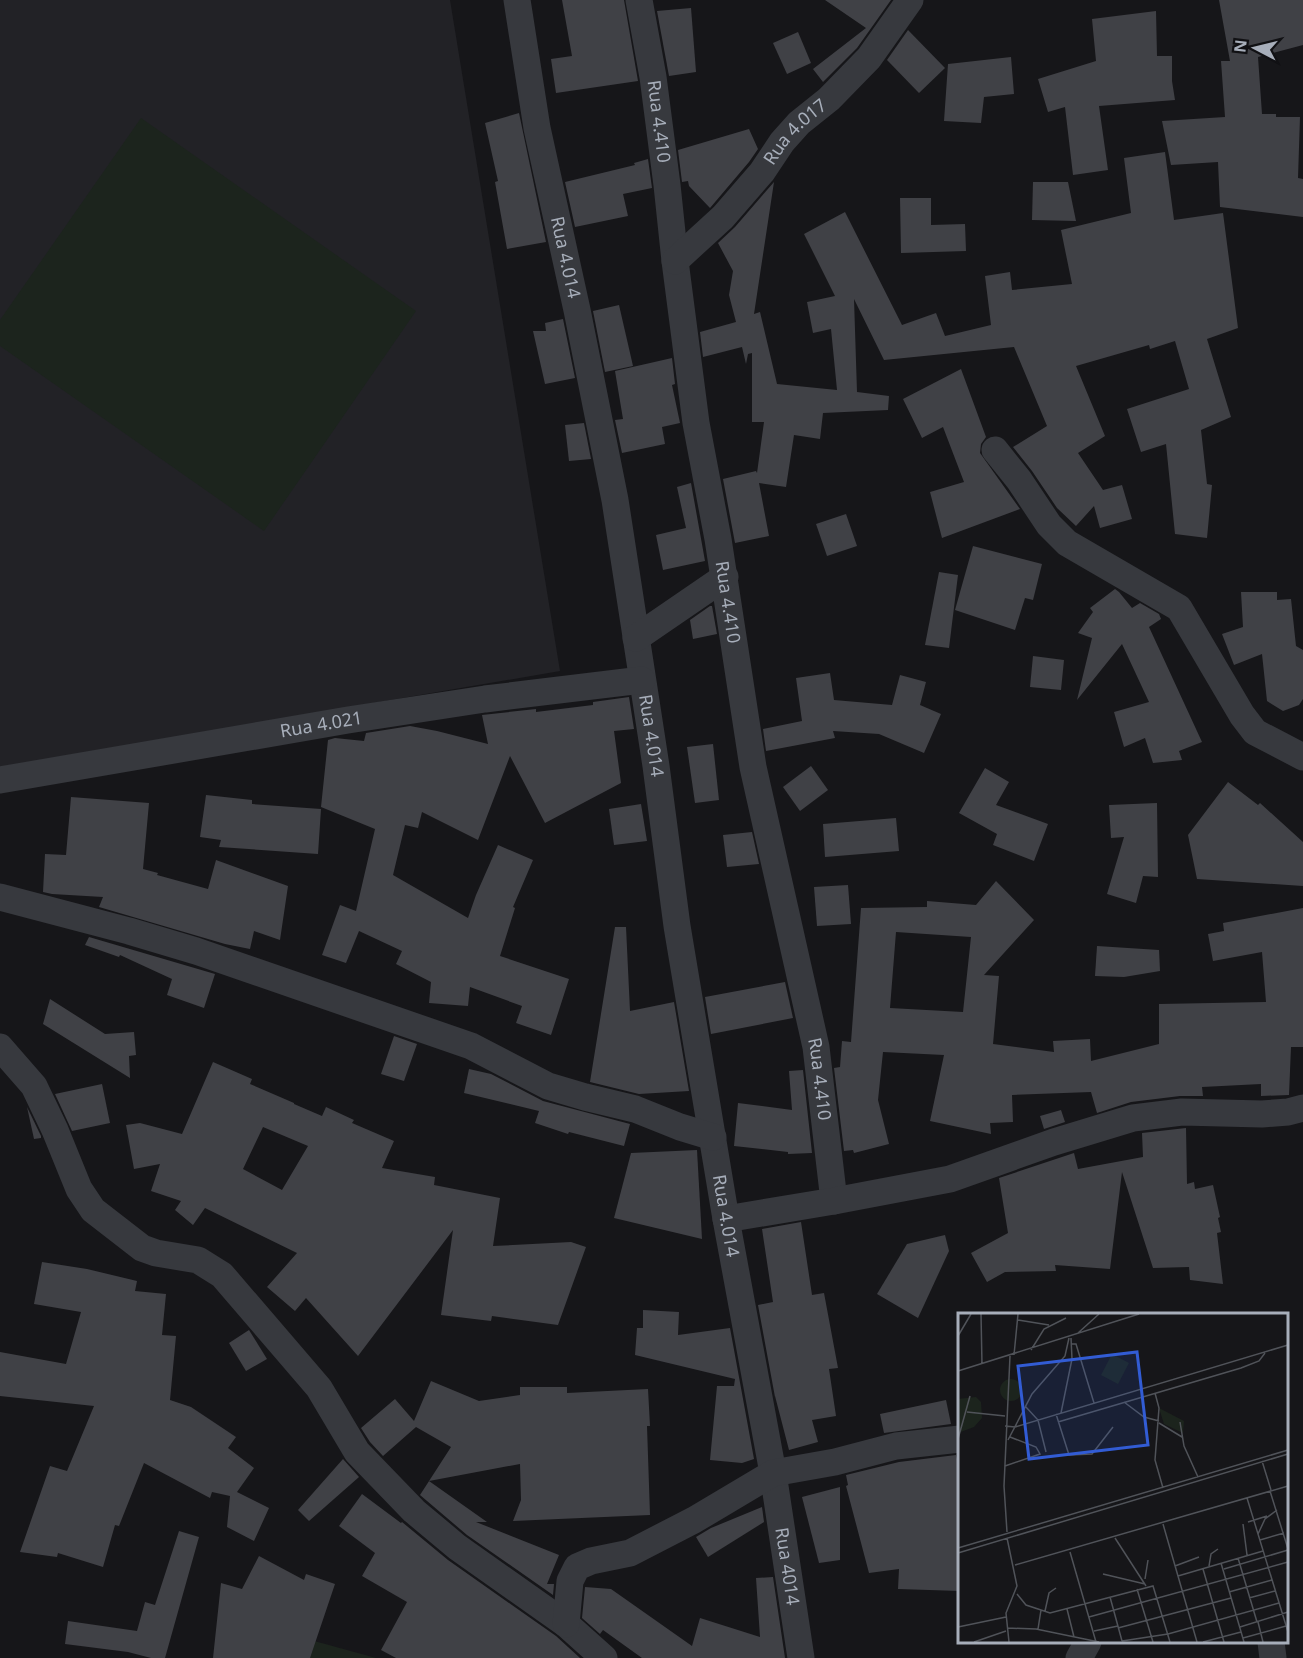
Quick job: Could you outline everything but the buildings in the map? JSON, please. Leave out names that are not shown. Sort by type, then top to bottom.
[{"type":"street","name":"Rua 4.014","points":[[518,0],[537,128],[582,333],[615,500],[677,926],[726,1219],[773,1473]]},
{"type":"street","name":"Rua 4.410","points":[[639,0],[668,184],[675,261],[696,423],[724,577],[753,767],[816,1047],[834,1201]]},
{"type":"street","name":"Rua 4.017","points":[[675,261],[723,217],[762,172],[782,142],[799,123],[829,99],[868,58],[910,0]]},
{"type":"street","points":[[995,450],[1019,480],[1049,525],[1067,543],[1179,608],[1242,715],[1256,732],[1303,757]]},
{"type":"street","points":[[636,638],[724,577]]},
{"type":"street","name":"Rua 4.021","points":[[0,780],[348,720],[485,699],[642,680]]},
{"type":"street","points":[[0,897],[196,951],[471,1046],[548,1086],[635,1109],[712,1137]]},
{"type":"street","points":[[0,1047],[34,1086],[55,1130],[79,1190],[93,1210],[142,1248],[198,1260],[222,1275],[319,1388],[357,1452],[414,1511],[457,1547],[566,1624],[604,1658]]},
{"type":"street","points":[[726,1219],[950,1179],[1054,1142],[1133,1118],[1182,1112],[1262,1114],[1303,1108]]},
{"type":"street","points":[[566,1624],[570,1581],[577,1567],[591,1561],[630,1553],[704,1515],[773,1473],[835,1462],[896,1446],[958,1439]]},
{"type":"street","name":"Rua 4014","points":[[773,1473],[801,1658]]},
{"type":"street","points":[[1079,1658],[1087,1643]]},
{"type":"street","points":[[1271,1643],[1273,1658]]},
{"type":"shaded area","points":[[0,0],[450,0],[560,671],[0,767]]},
{"type":"shaded area","points":[[141,118],[416,311],[264,531],[0,346],[0,320]]},
{"type":"shaded area","points":[[307,1639],[376,1658],[263,1658]]}]
